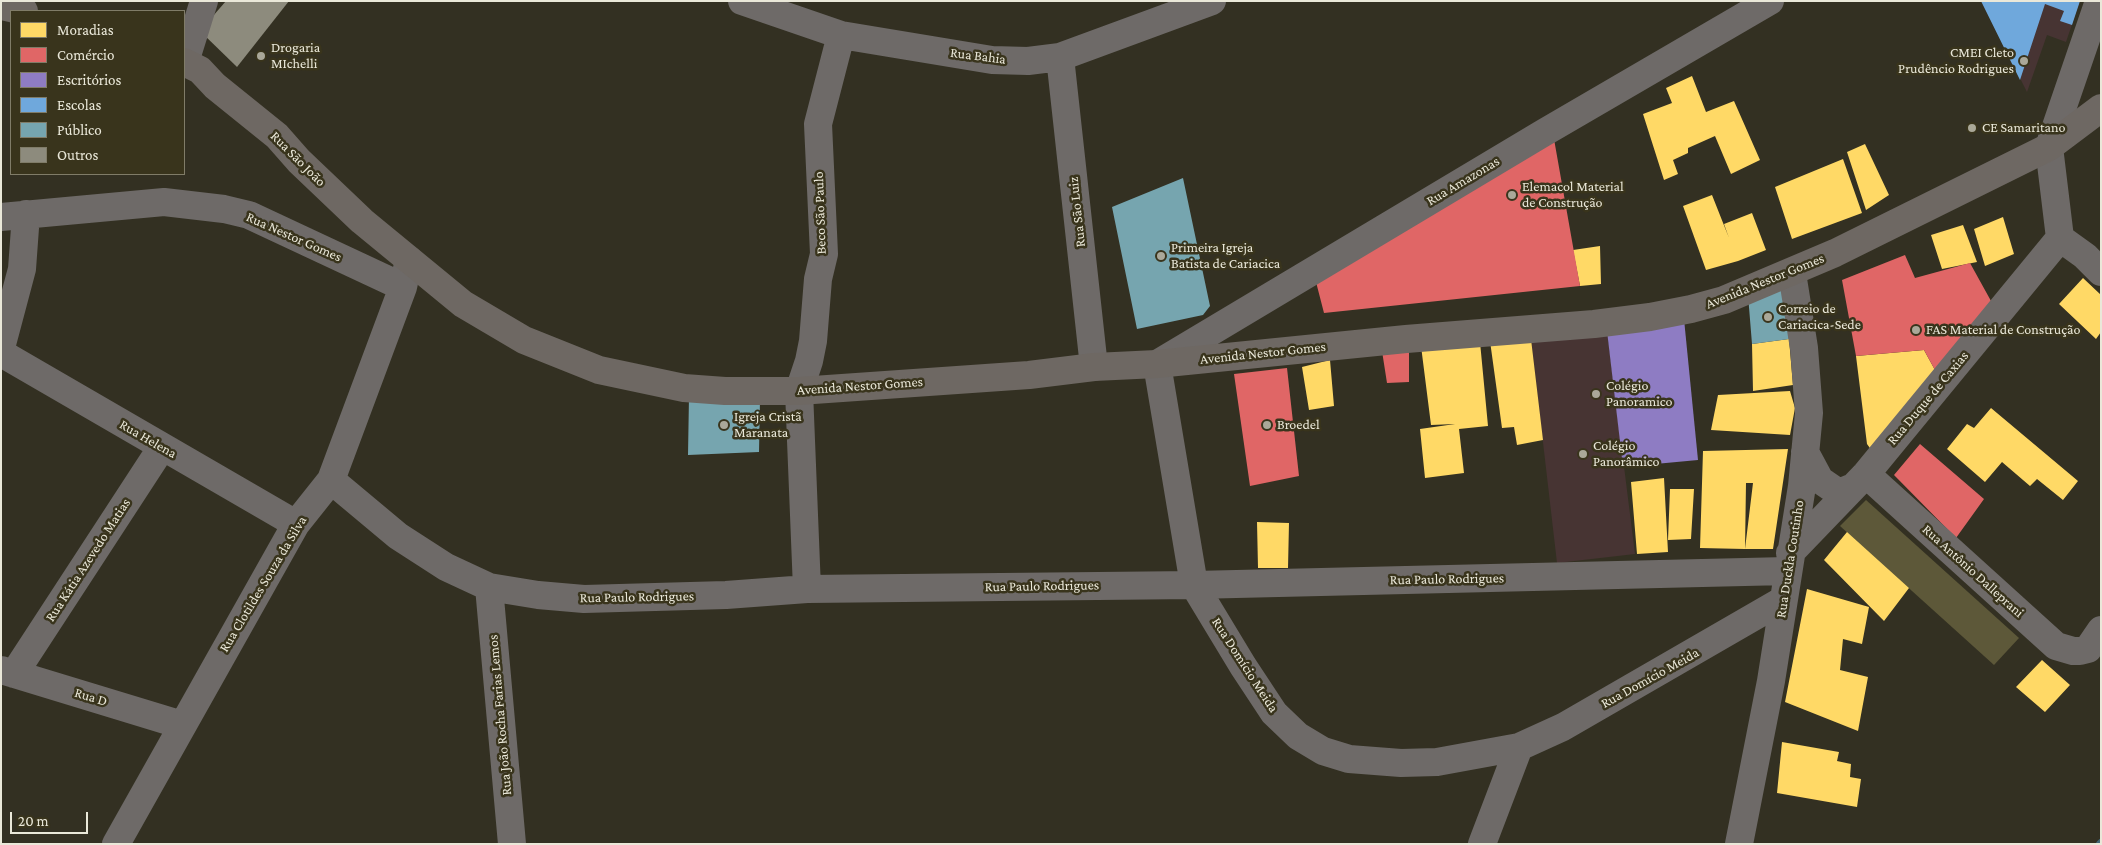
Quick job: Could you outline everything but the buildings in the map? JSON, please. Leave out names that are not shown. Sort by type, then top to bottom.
[{"type":"main road","points":[[1,6],[19,10]]},
{"type":"main road","name":"Rua São João","points":[[185,62],[200,70],[226,96],[277,136],[306,168],[362,221],[409,260]]},
{"type":"main road","name":"Avenida Nestor Gomes","points":[[409,260],[463,304],[524,340],[599,370],[684,388],[725,391],[799,391],[1029,375],[1094,367],[1157,364],[1406,339],[1594,324],[1691,310],[1724,300],[1792,273],[2049,148],[2101,108]]},
{"type":"street","points":[[185,59],[204,1]]},
{"type":"street","name":"Rua Bahia","points":[[742,1],[841,35],[992,60],[1028,61],[1060,57],[1212,1]]},
{"type":"street","name":"Rua Amazonas","points":[[1157,364],[1545,132],[1770,1]]},
{"type":"street","points":[[2098,16],[2049,148],[2060,238],[2085,256],[2101,272]]},
{"type":"street","name":"Beco São Paulo","points":[[799,391],[809,361],[813,341],[818,280],[824,254],[818,124],[841,35]]},
{"type":"street","name":"Rua São Luiz","points":[[1060,57],[1094,367]]},
{"type":"street","name":"Rua Nestor Gomes","points":[[13,216],[164,202],[224,209],[249,215],[403,287]]},
{"type":"street","points":[[1,348],[22,269],[13,216]]},
{"type":"street","name":"Rua Duque de Caxias","points":[[1789,562],[2060,238]]},
{"type":"street","name":"Rua Clotildes Souza da Silva","points":[[116,844],[296,524],[331,480],[403,287],[409,260]]},
{"type":"street","name":"Rua Duckla Coutinho","points":[[1739,844],[1771,681],[1802,486],[1809,413],[1804,348],[1792,273]]},
{"type":"street","name":"Rua Helena","points":[[1,353],[296,524]]},
{"type":"street","name":"Rua Domício Meida","points":[[1157,364],[1194,585],[1274,713],[1298,736],[1323,751],[1349,759],[1410,763],[1437,762],[1519,747],[1563,727],[1783,600]]},
{"type":"street","points":[[799,391],[808,589]]},
{"type":"street","name":"Rua Kátia Azevedo Matias","points":[[7,672],[162,447]]},
{"type":"street","points":[[1805,452],[1820,480],[1839,493],[1858,481]]},
{"type":"street","name":"Rua Paulo Rodrigues","points":[[331,480],[398,536],[446,567],[488,587],[538,595],[584,598],[726,595],[808,589],[1194,585],[1789,562]]},
{"type":"street","name":"Rua Antônio Dalleprani","points":[[1858,481],[2056,646],[2073,651],[2094,640]]},
{"type":"street","name":"Rua João Rocha Farias Lemos","points":[[488,587],[512,844]]},
{"type":"street","name":"Rua D","points":[[7,672],[182,725]]},
{"type":"street","points":[[1482,844],[1519,747]]},
{"type":"shaded area","name":"CMEI Cleto Prudêncio Rodrigues","points":[[1981,1],[2080,1],[2066,42],[2047,35],[2027,92]]},
{"type":"shaded area","name":"Colégio Panorâmico","points":[[1607,331],[1635,554],[1557,563],[1531,339]]},
{"type":"shaded area","points":[[1866,500],[2019,638],[1994,665],[1840,526]]},
{"type":"place","name":"Drogaria MIchelli","points":[[261,56]]},
{"type":"place","name":"CMEI Cleto Prudêncio Rodrigues","points":[[2024,61]]},
{"type":"place","name":"CE Samaritano","points":[[1972,128]]},
{"type":"place","name":"Elemacol Material de Construção","points":[[1512,195]]},
{"type":"place","name":"Primeira Igreja Batista de Cariacica","points":[[1161,256]]},
{"type":"place","name":"Correio de Cariacica-Sede","points":[[1768,317]]},
{"type":"place","name":"FAS Material de Construção","points":[[1916,330]]},
{"type":"place","name":"Colégio Panoramico","points":[[1596,394]]},
{"type":"place","name":"Igreja Cristã Maranata","points":[[724,425]]},
{"type":"place","name":"Broedel","points":[[1267,425]]},
{"type":"place","name":"Colégio Panorâmico","points":[[1583,454]]}]
